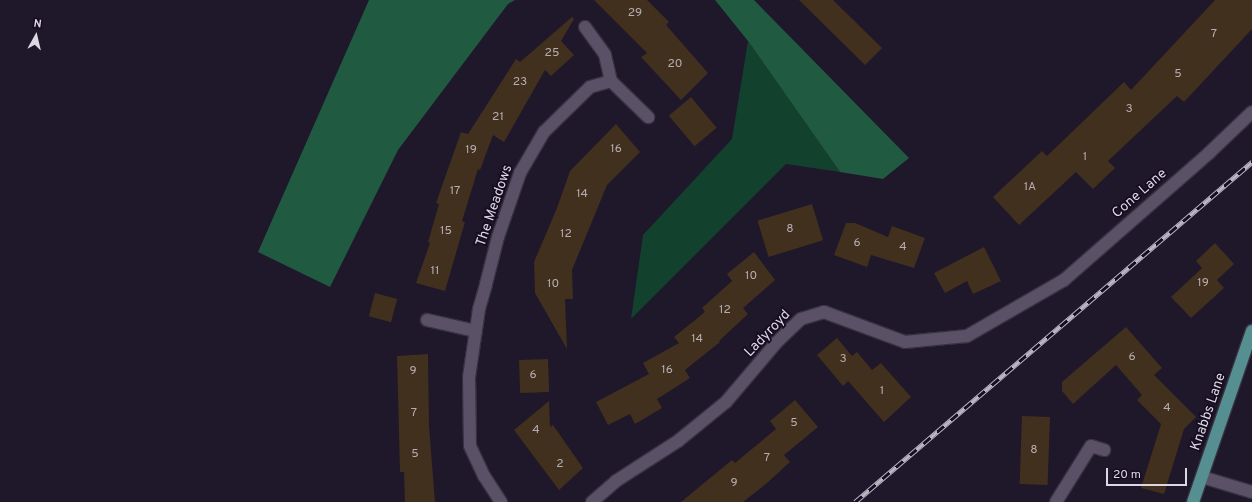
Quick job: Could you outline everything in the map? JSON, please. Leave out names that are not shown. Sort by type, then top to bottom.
[{"type":"main road","name":"Knabbs Lane","points":[[1194,502],[1252,331]]},
{"type":"street","points":[[585,27],[605,54],[611,81],[648,117]]},
{"type":"street","name":"The Meadows","points":[[501,502],[484,476],[470,446],[469,377],[479,309],[498,237],[520,173],[544,132],[590,87],[611,81]]},
{"type":"street","name":"Cone Lane","points":[[1043,292],[1064,280],[1209,153],[1252,112]]},
{"type":"street","name":"Ladyroyd","points":[[592,502],[616,481],[678,441],[726,402],[776,343],[801,319],[824,312],[906,342],[967,336],[1043,292]]},
{"type":"street","points":[[427,320],[476,331]]},
{"type":"street","points":[[1056,502],[1091,446],[1104,450]]},
{"type":"street","points":[[1202,477],[1252,492]]},
{"type":"green space","points":[[369,0],[515,0],[508,4],[398,150],[330,287],[258,252]]},
{"type":"green space","points":[[715,0],[754,0],[909,158],[883,179],[840,172],[748,41]]},
{"type":"green space","points":[[748,41],[840,172],[786,164],[631,319],[643,235],[732,139]]},
{"type":"building","points":[[594,0],[647,0],[669,22],[666,25],[708,73],[681,100],[641,57],[647,53]]},
{"type":"building","points":[[799,0],[833,0],[882,48],[865,65]]},
{"type":"building","points":[[1215,0],[1252,0],[1252,29],[1184,102],[1177,96],[1108,161],[1115,168],[1093,189],[1076,172],[1019,225],[993,197],[1042,151],[1047,156],[1124,82],[1131,90]]},
{"type":"building","points":[[572,17],[574,19],[561,41],[574,55],[551,76],[545,70],[504,142],[493,135],[480,170],[478,169],[462,221],[465,222],[445,291],[416,283],[430,243],[428,242],[439,204],[436,203],[461,132],[468,134],[516,59],[520,62]]},
{"type":"building","points":[[691,97],[717,128],[694,146],[669,116]]},
{"type":"building","points":[[616,124],[640,152],[607,185],[572,270],[573,299],[565,299],[567,349],[535,293],[534,262],[557,208],[570,171]]},
{"type":"building","points":[[812,204],[823,240],[769,257],[757,221]]},
{"type":"building","points":[[846,223],[855,223],[888,237],[892,226],[925,238],[914,268],[871,255],[867,267],[834,255]]},
{"type":"building","points":[[1215,243],[1234,264],[1217,280],[1224,288],[1191,318],[1171,297],[1202,268],[1196,261]]},
{"type":"building","points":[[984,247],[1001,281],[973,294],[967,281],[945,293],[934,273]]},
{"type":"building","points":[[754,252],[775,280],[743,308],[748,314],[719,341],[720,342],[685,370],[690,378],[657,399],[662,408],[635,424],[630,414],[608,425],[596,402],[649,374],[643,363],[679,343],[674,337],[705,312],[702,308],[732,281],[727,274]]},
{"type":"building","points":[[375,293],[397,299],[391,322],[369,316]]},
{"type":"building","points":[[1126,327],[1162,368],[1154,375],[1196,417],[1184,429],[1164,494],[1141,488],[1161,424],[1137,400],[1142,395],[1116,365],[1073,404],[1062,391],[1062,382]]},
{"type":"building","points":[[837,338],[852,356],[857,352],[872,370],[881,363],[911,397],[884,422],[848,381],[843,386],[817,355]]},
{"type":"building","points":[[428,354],[429,426],[435,502],[405,502],[404,472],[400,472],[397,356]]},
{"type":"building","points":[[548,359],[549,392],[520,393],[519,360]]},
{"type":"building","points":[[795,400],[818,427],[784,455],[790,462],[767,483],[743,502],[681,502],[732,460],[735,463],[776,429],[770,421]]},
{"type":"building","points":[[549,401],[550,427],[553,425],[583,468],[559,490],[514,430]]},
{"type":"building","points":[[1022,416],[1050,417],[1048,485],[1020,484]]},
{"type":"railway","points":[[855,502],[1252,162]]}]
